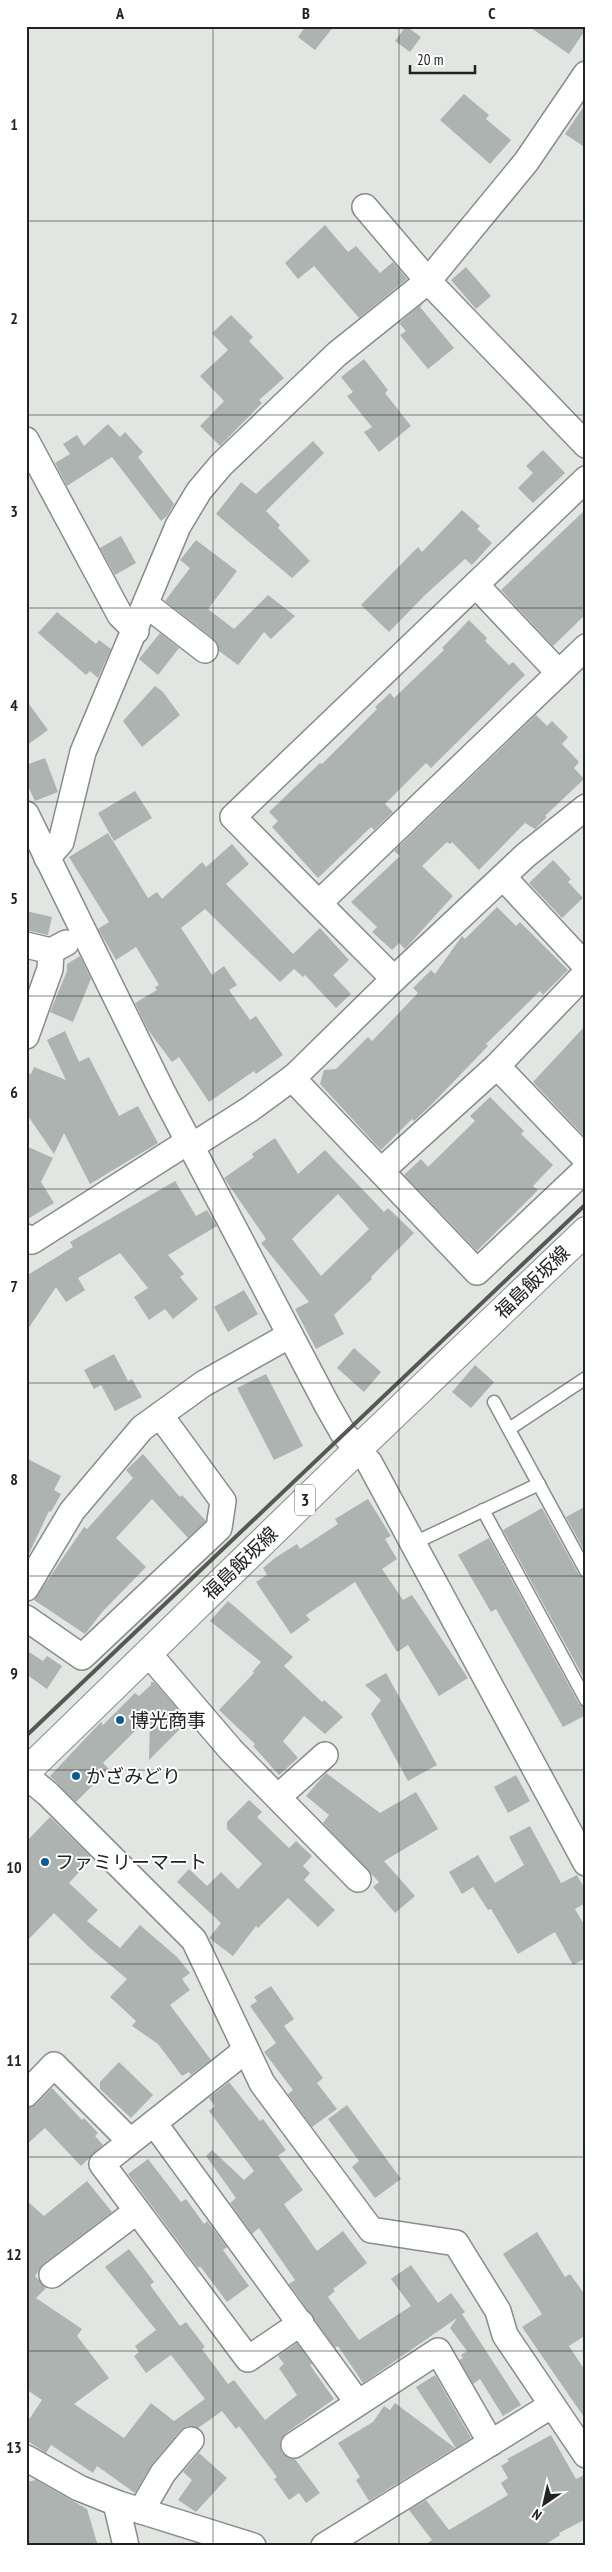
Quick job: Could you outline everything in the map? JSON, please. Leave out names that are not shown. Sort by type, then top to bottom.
[{"type":"main road","name":"福島飯坂線","points":[[26,1772],[356,1450],[586,1231]]},
{"type":"street","points":[[47,858],[61,842],[83,752],[185,513],[210,478],[337,354],[428,281],[526,162],[586,74]]},
{"type":"street","points":[[365,207],[428,281],[586,445]]},
{"type":"street","points":[[26,440],[120,615],[136,631]]},
{"type":"street","points":[[394,978],[233,817],[586,479]]},
{"type":"street","points":[[476,585],[559,673]]},
{"type":"street","points":[[146,606],[205,650]]},
{"type":"street","points":[[319,903],[586,647]]},
{"type":"street","points":[[26,1237],[32,1241],[250,1109],[292,1078],[394,978],[503,877],[586,808]]},
{"type":"street","points":[[26,814],[190,1144],[290,1335],[343,1433],[356,1450],[369,1462],[586,1863]]},
{"type":"street","points":[[503,877],[586,966]]},
{"type":"street","points":[[26,945],[51,951],[84,934]]},
{"type":"street","points":[[26,1036],[50,969],[51,951]]},
{"type":"street","points":[[381,1171],[497,1066],[586,974]]},
{"type":"street","points":[[497,1066],[586,1159]]},
{"type":"street","points":[[292,1078],[477,1272],[586,1168]]},
{"type":"street","points":[[26,1588],[34,1558],[142,1428],[202,1384],[290,1335]]},
{"type":"street","points":[[26,1618],[82,1657],[219,1528],[223,1501],[160,1415]]},
{"type":"street","points":[[148,1653],[231,1750],[358,1879]]},
{"type":"street","points":[[278,1796],[324,1755]]},
{"type":"street","points":[[26,1776],[48,1794],[194,1940],[262,2083],[371,2230],[456,2243],[498,2310],[505,2335],[586,2456]]},
{"type":"street","points":[[246,2050],[102,2164],[248,2360],[300,2323]]},
{"type":"street","points":[[26,2094],[54,2065],[130,2141]]},
{"type":"street","points":[[154,2123],[358,2403]]},
{"type":"street","points":[[52,2274],[137,2211]]},
{"type":"street","points":[[294,2445],[438,2351],[491,2443]]},
{"type":"street","points":[[324,2546],[552,2405]]},
{"type":"street","points":[[141,2511],[162,2473],[191,2440]]},
{"type":"street","points":[[26,2458],[79,2488],[116,2503],[253,2546]]},
{"type":"street","points":[[116,2503],[126,2546]]},
{"type":"lane","points":[[510,1429],[586,1378]]},
{"type":"lane","points":[[494,1402],[586,1571]]},
{"type":"lane","points":[[412,1544],[538,1484]]},
{"type":"lane","points":[[483,1510],[586,1700]]},
{"type":"building","points":[[306,26],[334,26],[315,50],[298,37]]},
{"type":"building","points":[[406,26],[421,37],[410,52],[395,41]]},
{"type":"building","points":[[528,26],[586,26],[586,29],[569,54]]},
{"type":"building","points":[[464,94],[489,115],[486,119],[511,140],[490,164],[440,120]]},
{"type":"building","points":[[586,103],[586,148],[565,134]]},
{"type":"building","points":[[325,225],[348,252],[356,246],[380,273],[393,262],[407,279],[359,318],[314,266],[298,279],[285,263]]},
{"type":"building","points":[[466,267],[491,296],[476,309],[451,280]]},
{"type":"building","points":[[424,302],[420,307],[454,348],[428,369],[400,335],[406,331],[399,323]]},
{"type":"building","points":[[231,315],[253,337],[249,341],[284,378],[259,400],[262,403],[220,446],[200,426],[224,401],[200,376],[228,350],[212,333]]},
{"type":"building","points":[[364,359],[388,390],[385,393],[411,426],[379,452],[364,432],[372,427],[347,396],[353,392],[341,377]]},
{"type":"building","points":[[108,424],[120,437],[125,432],[143,452],[138,457],[174,504],[167,516],[161,521],[112,457],[67,486],[55,463],[70,454],[63,444],[77,435],[84,446]]},
{"type":"building","points":[[313,441],[324,453],[266,511],[280,525],[278,528],[310,561],[292,578],[216,514],[241,482],[256,494]]},
{"type":"building","points":[[543,450],[565,473],[533,503],[518,488],[533,473],[526,466]]},
{"type":"building","points":[[586,509],[586,614],[553,646],[501,590]]},
{"type":"building","points":[[462,510],[480,526],[477,529],[492,543],[472,565],[465,559],[425,595],[389,632],[361,605],[418,547],[422,552]]},
{"type":"building","points":[[121,536],[136,563],[115,575],[100,548]]},
{"type":"building","points":[[196,540],[237,571],[208,609],[234,629],[268,595],[295,616],[271,639],[264,632],[238,665],[219,651],[214,639],[165,601],[190,568],[180,560]]},
{"type":"building","points":[[57,612],[96,644],[99,640],[111,649],[98,678],[90,671],[86,675],[38,633]]},
{"type":"building","points":[[469,620],[487,638],[485,641],[509,665],[513,662],[525,675],[431,768],[426,763],[385,804],[393,812],[374,830],[371,827],[318,878],[272,827],[278,821],[269,812],[320,763],[322,764],[377,709],[375,707],[390,693],[394,698],[444,650],[442,648]]},
{"type":"building","points":[[160,633],[179,648],[158,675],[139,659]]},
{"type":"building","points":[[155,686],[163,692],[180,715],[142,747],[123,721]]},
{"type":"building","points":[[26,700],[48,730],[26,746]]},
{"type":"building","points":[[536,715],[547,726],[552,721],[568,737],[562,744],[579,762],[574,768],[584,779],[545,816],[547,817],[535,829],[525,823],[479,870],[452,842],[450,844],[447,842],[422,866],[453,896],[405,949],[399,943],[392,950],[372,932],[377,927],[351,902],[400,856],[394,851]]},
{"type":"building","points":[[45,758],[58,792],[35,801],[26,782],[26,765]]},
{"type":"building","points":[[135,791],[152,818],[114,841],[98,813]]},
{"type":"building","points":[[108,833],[148,898],[157,892],[162,899],[202,862],[206,867],[232,844],[249,864],[226,884],[293,954],[320,928],[349,960],[333,975],[351,994],[336,1008],[305,975],[303,977],[294,969],[280,982],[205,909],[181,928],[212,975],[224,966],[237,985],[229,990],[250,1020],[256,1016],[283,1055],[256,1074],[254,1071],[209,1102],[179,1057],[172,1062],[148,1030],[135,1003],[157,990],[155,987],[159,985],[136,947],[116,960],[98,929],[109,922],[69,857]]},
{"type":"building","points":[[553,860],[571,879],[568,882],[583,898],[562,918],[529,883]]},
{"type":"building","points":[[497,907],[516,926],[520,922],[568,970],[543,995],[540,991],[486,1044],[488,1046],[431,1105],[414,1121],[412,1119],[381,1150],[320,1084],[324,1070],[336,1069],[368,1037],[372,1041],[418,993],[413,988],[431,970],[435,974],[462,936],[465,939]]},
{"type":"building","points":[[26,911],[52,917],[48,935],[26,930]]},
{"type":"building","points":[[80,956],[91,979],[73,1022],[50,1012],[67,971],[67,964]]},
{"type":"building","points":[[586,1025],[586,1138],[533,1082]]},
{"type":"building","points":[[65,1031],[79,1062],[89,1057],[119,1116],[138,1106],[158,1143],[90,1184],[64,1133],[54,1154],[26,1113],[26,1072],[31,1074],[34,1067],[66,1080],[47,1040]]},
{"type":"building","points":[[490,1097],[524,1131],[521,1134],[553,1165],[533,1186],[538,1190],[477,1251],[404,1175],[421,1159],[428,1167],[475,1121],[470,1116]]},
{"type":"building","points":[[275,1138],[298,1174],[325,1150],[384,1212],[388,1208],[414,1233],[371,1277],[372,1279],[334,1315],[344,1334],[316,1349],[295,1309],[309,1302],[261,1243],[266,1239],[224,1178],[254,1157],[252,1154]],"holes":[[[338,1194],[369,1229],[321,1276],[292,1239]]]},
{"type":"building","points":[[26,1146],[53,1158],[41,1182],[54,1203],[26,1220]]},
{"type":"building","points":[[175,1181],[196,1216],[207,1210],[217,1226],[168,1255],[184,1274],[180,1277],[198,1299],[173,1319],[165,1309],[149,1320],[134,1297],[148,1288],[120,1253],[78,1278],[85,1290],[66,1302],[56,1287],[26,1332],[26,1276],[73,1247],[70,1242]]},
{"type":"building","points":[[244,1290],[258,1314],[228,1332],[214,1307]]},
{"type":"building","points":[[354,1348],[381,1372],[364,1392],[337,1368]]},
{"type":"building","points":[[114,1354],[128,1381],[132,1379],[142,1397],[115,1411],[101,1385],[94,1389],[84,1370]]},
{"type":"building","points":[[475,1365],[494,1382],[471,1408],[452,1392]]},
{"type":"building","points":[[266,1374],[303,1446],[274,1460],[237,1388]]},
{"type":"building","points":[[143,1454],[180,1497],[182,1495],[206,1521],[188,1538],[152,1499],[116,1538],[146,1567],[103,1611],[85,1634],[34,1600],[84,1527],[87,1529],[133,1478],[126,1470]]},
{"type":"building","points":[[26,1458],[61,1476],[54,1490],[61,1494],[51,1512],[49,1511],[26,1560]]},
{"type":"building","points":[[368,1499],[391,1536],[385,1539],[397,1559],[382,1569],[403,1600],[412,1595],[468,1678],[439,1696],[408,1645],[397,1652],[355,1582],[306,1615],[310,1620],[291,1634],[256,1582],[267,1575],[263,1568],[275,1558],[297,1544],[300,1549],[338,1524],[335,1519]]},
{"type":"building","points":[[586,1506],[586,1554],[566,1517]]},
{"type":"building","points":[[542,1508],[579,1575],[586,1579],[586,1682],[503,1530]]},
{"type":"building","points":[[489,1538],[579,1704],[586,1708],[586,1715],[563,1727],[496,1609],[491,1612],[458,1555]]},
{"type":"building","points":[[228,1601],[293,1657],[284,1666],[322,1702],[324,1700],[343,1717],[325,1734],[304,1716],[283,1741],[298,1758],[279,1775],[253,1746],[255,1744],[219,1710],[254,1673],[253,1671],[261,1662],[210,1621]]},
{"type":"building","points":[[26,1650],[43,1661],[47,1656],[62,1666],[47,1689],[26,1674]]},
{"type":"building","points":[[386,1673],[437,1765],[408,1781],[371,1714],[381,1700],[365,1685]]},
{"type":"building","points":[[151,1682],[154,1682],[188,1721],[149,1760],[150,1716],[103,1763],[109,1769],[76,1802],[50,1776],[101,1722],[103,1725],[135,1693],[139,1696],[151,1685]]},
{"type":"building","points":[[326,1773],[380,1813],[416,1792],[438,1829],[384,1861],[415,1896],[395,1913],[373,1887],[379,1882],[323,1823],[329,1815],[306,1796]]},
{"type":"building","points":[[516,1775],[530,1801],[508,1813],[494,1787]]},
{"type":"building","points":[[249,1800],[262,1812],[257,1817],[289,1848],[296,1841],[312,1856],[303,1866],[310,1873],[304,1880],[335,1910],[318,1927],[288,1898],[258,1928],[256,1926],[233,1956],[209,1938],[221,1923],[177,1882],[189,1869],[207,1886],[221,1872],[238,1889],[262,1864],[227,1829],[227,1822]]},
{"type":"building","points":[[50,1817],[92,1858],[69,1883],[98,1910],[87,1921],[120,1948],[140,1925],[177,1957],[190,1973],[182,1979],[190,1990],[170,2005],[211,2060],[191,2075],[189,2072],[182,2076],[158,2044],[132,2026],[136,2021],[110,1997],[127,1979],[90,1948],[54,1913],[26,1942],[26,1842]]},
{"type":"building","points":[[530,1826],[561,1883],[577,1875],[586,1891],[586,1903],[575,1909],[586,1928],[586,1958],[573,1965],[555,1932],[518,1954],[491,1909],[488,1910],[473,1887],[462,1894],[449,1872],[478,1855],[495,1883],[524,1865],[509,1837]]},
{"type":"building","points":[[271,1986],[294,2019],[284,2026],[323,2078],[317,2083],[337,2109],[312,2127],[288,2094],[293,2090],[264,2052],[276,2043],[250,2006],[257,2001],[254,1997]]},
{"type":"building","points":[[119,2062],[153,2095],[131,2118],[100,2089],[100,2082]]},
{"type":"building","points":[[229,2082],[260,2121],[263,2119],[286,2150],[278,2156],[303,2190],[284,2204],[317,2251],[343,2231],[367,2263],[333,2289],[335,2291],[328,2297],[359,2340],[411,2306],[391,2279],[411,2265],[438,2303],[451,2293],[465,2312],[462,2314],[521,2405],[503,2416],[480,2379],[473,2384],[459,2360],[463,2358],[461,2355],[467,2351],[450,2328],[457,2318],[363,2383],[338,2346],[335,2348],[289,2284],[295,2280],[259,2228],[252,2234],[230,2203],[236,2198],[206,2156],[212,2150],[244,2180],[254,2171],[209,2111],[215,2106],[209,2098]]},
{"type":"building","points":[[52,2088],[82,2120],[84,2118],[98,2133],[95,2136],[103,2145],[81,2166],[45,2128],[26,2145],[26,2109],[36,2104]]},
{"type":"building","points":[[347,2105],[401,2179],[375,2198],[352,2167],[359,2161],[328,2119]]},
{"type":"building","points":[[148,2159],[181,2202],[186,2199],[204,2224],[207,2221],[227,2247],[223,2250],[249,2286],[227,2302],[200,2266],[198,2268],[128,2174]]},
{"type":"building","points":[[87,2181],[112,2212],[43,2264],[35,2276],[46,2288],[36,2298],[82,2329],[77,2336],[109,2378],[74,2404],[124,2438],[151,2403],[174,2421],[205,2399],[171,2355],[146,2373],[134,2356],[139,2352],[135,2346],[156,2330],[105,2267],[129,2249],[154,2282],[150,2285],[180,2326],[186,2322],[205,2347],[202,2349],[228,2384],[234,2380],[265,2420],[297,2395],[279,2368],[284,2364],[278,2356],[297,2343],[312,2364],[310,2365],[334,2399],[286,2433],[280,2445],[282,2453],[288,2458],[295,2459],[320,2493],[306,2503],[299,2493],[289,2500],[274,2479],[277,2477],[239,2426],[236,2429],[222,2411],[198,2428],[187,2426],[180,2431],[152,2464],[135,2493],[97,2466],[93,2473],[51,2445],[46,2453],[26,2440],[26,2424],[42,2400],[26,2389],[26,2200],[44,2216]]},
{"type":"building","points":[[537,2232],[565,2277],[570,2274],[586,2296],[586,2335],[569,2346],[586,2372],[586,2420],[522,2327],[542,2314],[503,2254]]},
{"type":"building","points":[[435,2375],[471,2438],[456,2448],[416,2387]]},
{"type":"building","points":[[395,2403],[455,2448],[369,2501],[356,2480],[360,2477],[338,2443],[373,2422],[384,2406],[390,2410]]},
{"type":"building","points":[[551,2435],[576,2479],[586,2474],[586,2519],[559,2533],[560,2535],[543,2546],[423,2546],[432,2540],[409,2510],[426,2500],[449,2530],[508,2495],[501,2483],[508,2478],[501,2466],[509,2461],[507,2459]]},
{"type":"building","points":[[199,2453],[227,2478],[196,2512],[178,2500],[192,2480],[183,2472]]},
{"type":"building","points":[[36,2480],[87,2509],[98,2546],[26,2546],[26,2482]]},
{"type":"railway","points":[[26,1736],[586,1204]]},
{"type":"place","name":"博光商事","points":[[120,1720]]},
{"type":"place","name":"かざみどり","points":[[76,1776]]},
{"type":"place","name":"ファミリーマート","points":[[45,1862]]}]
